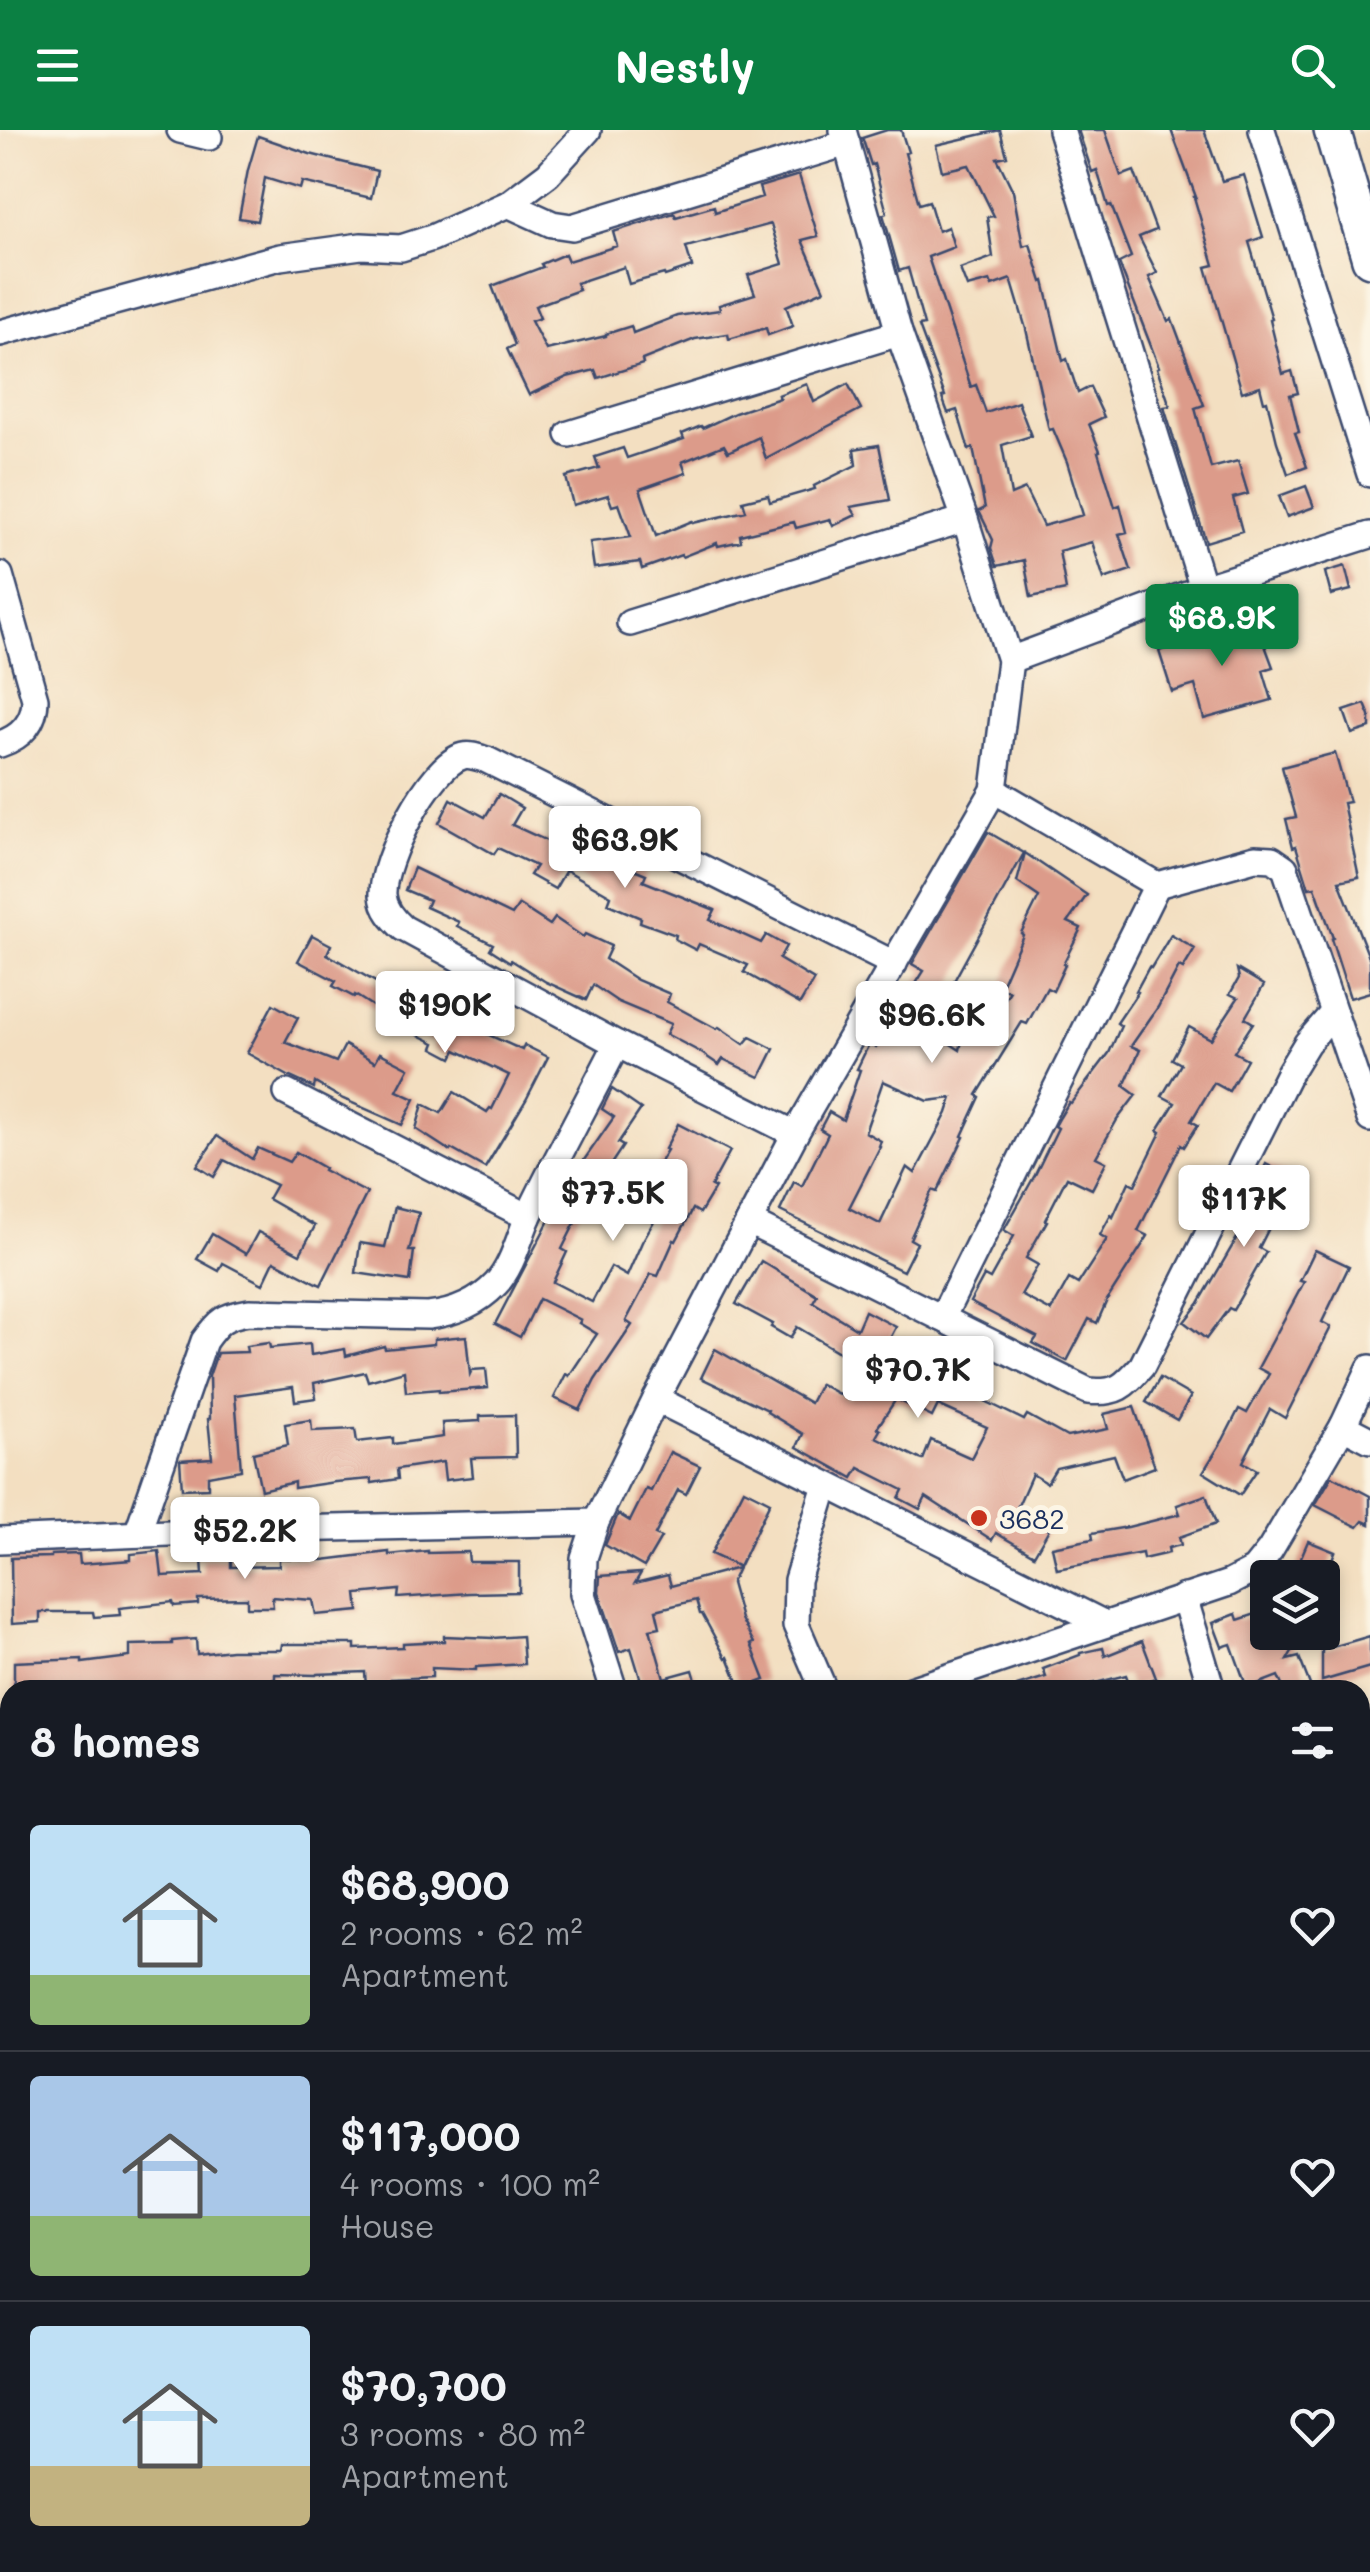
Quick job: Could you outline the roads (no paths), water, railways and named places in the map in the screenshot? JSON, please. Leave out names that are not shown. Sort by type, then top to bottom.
[{"type":"street","points":[[180,130],[209,137]]},
{"type":"street","points":[[0,333],[280,257],[362,246],[400,248],[432,238],[508,204],[548,174],[588,130]]},
{"type":"street","points":[[1061,130],[1202,588]]},
{"type":"street","points":[[1262,130],[1370,474]]},
{"type":"street","points":[[1332,130],[1369,255]]},
{"type":"street","points":[[508,204],[552,224],[572,227],[845,136],[899,333],[1010,660],[994,790],[795,1134],[596,1522],[584,1558],[584,1594],[611,1680]]},
{"type":"street","points":[[569,434],[899,333]]},
{"type":"street","points":[[630,623],[965,519]]},
{"type":"street","points":[[1010,660],[1202,588],[1370,535]]},
{"type":"street","points":[[0,575],[35,699],[35,713],[29,724],[0,744]]},
{"type":"street","points":[[795,1134],[617,1044],[392,919],[383,890],[390,861],[412,810],[453,762],[464,756],[486,760],[894,964]]},
{"type":"street","points":[[994,790],[1157,885],[1255,858],[1272,859],[1285,868],[1370,1119]]},
{"type":"street","points":[[942,1318],[1157,885]]},
{"type":"street","points":[[749,1222],[1088,1391],[1115,1390],[1142,1366],[1290,1071],[1307,1043],[1333,1013]]},
{"type":"street","points":[[137,1534],[204,1341],[218,1321],[249,1312],[428,1316],[456,1312],[496,1284],[617,1044]]},
{"type":"street","points":[[288,1093],[528,1218]]},
{"type":"street","points":[[940,1680],[1229,1583],[1254,1570],[1270,1550],[1343,1426],[1370,1368]]},
{"type":"street","points":[[656,1399],[1105,1624]]},
{"type":"street","points":[[1343,1426],[1370,1440]]},
{"type":"street","points":[[820,1680],[796,1625],[797,1580],[826,1485]]},
{"type":"street","points":[[0,1540],[596,1522]]},
{"type":"street","points":[[1184,1597],[1209,1680]]},
{"type":"place","name":"3682","points":[[979,1518]]}]
